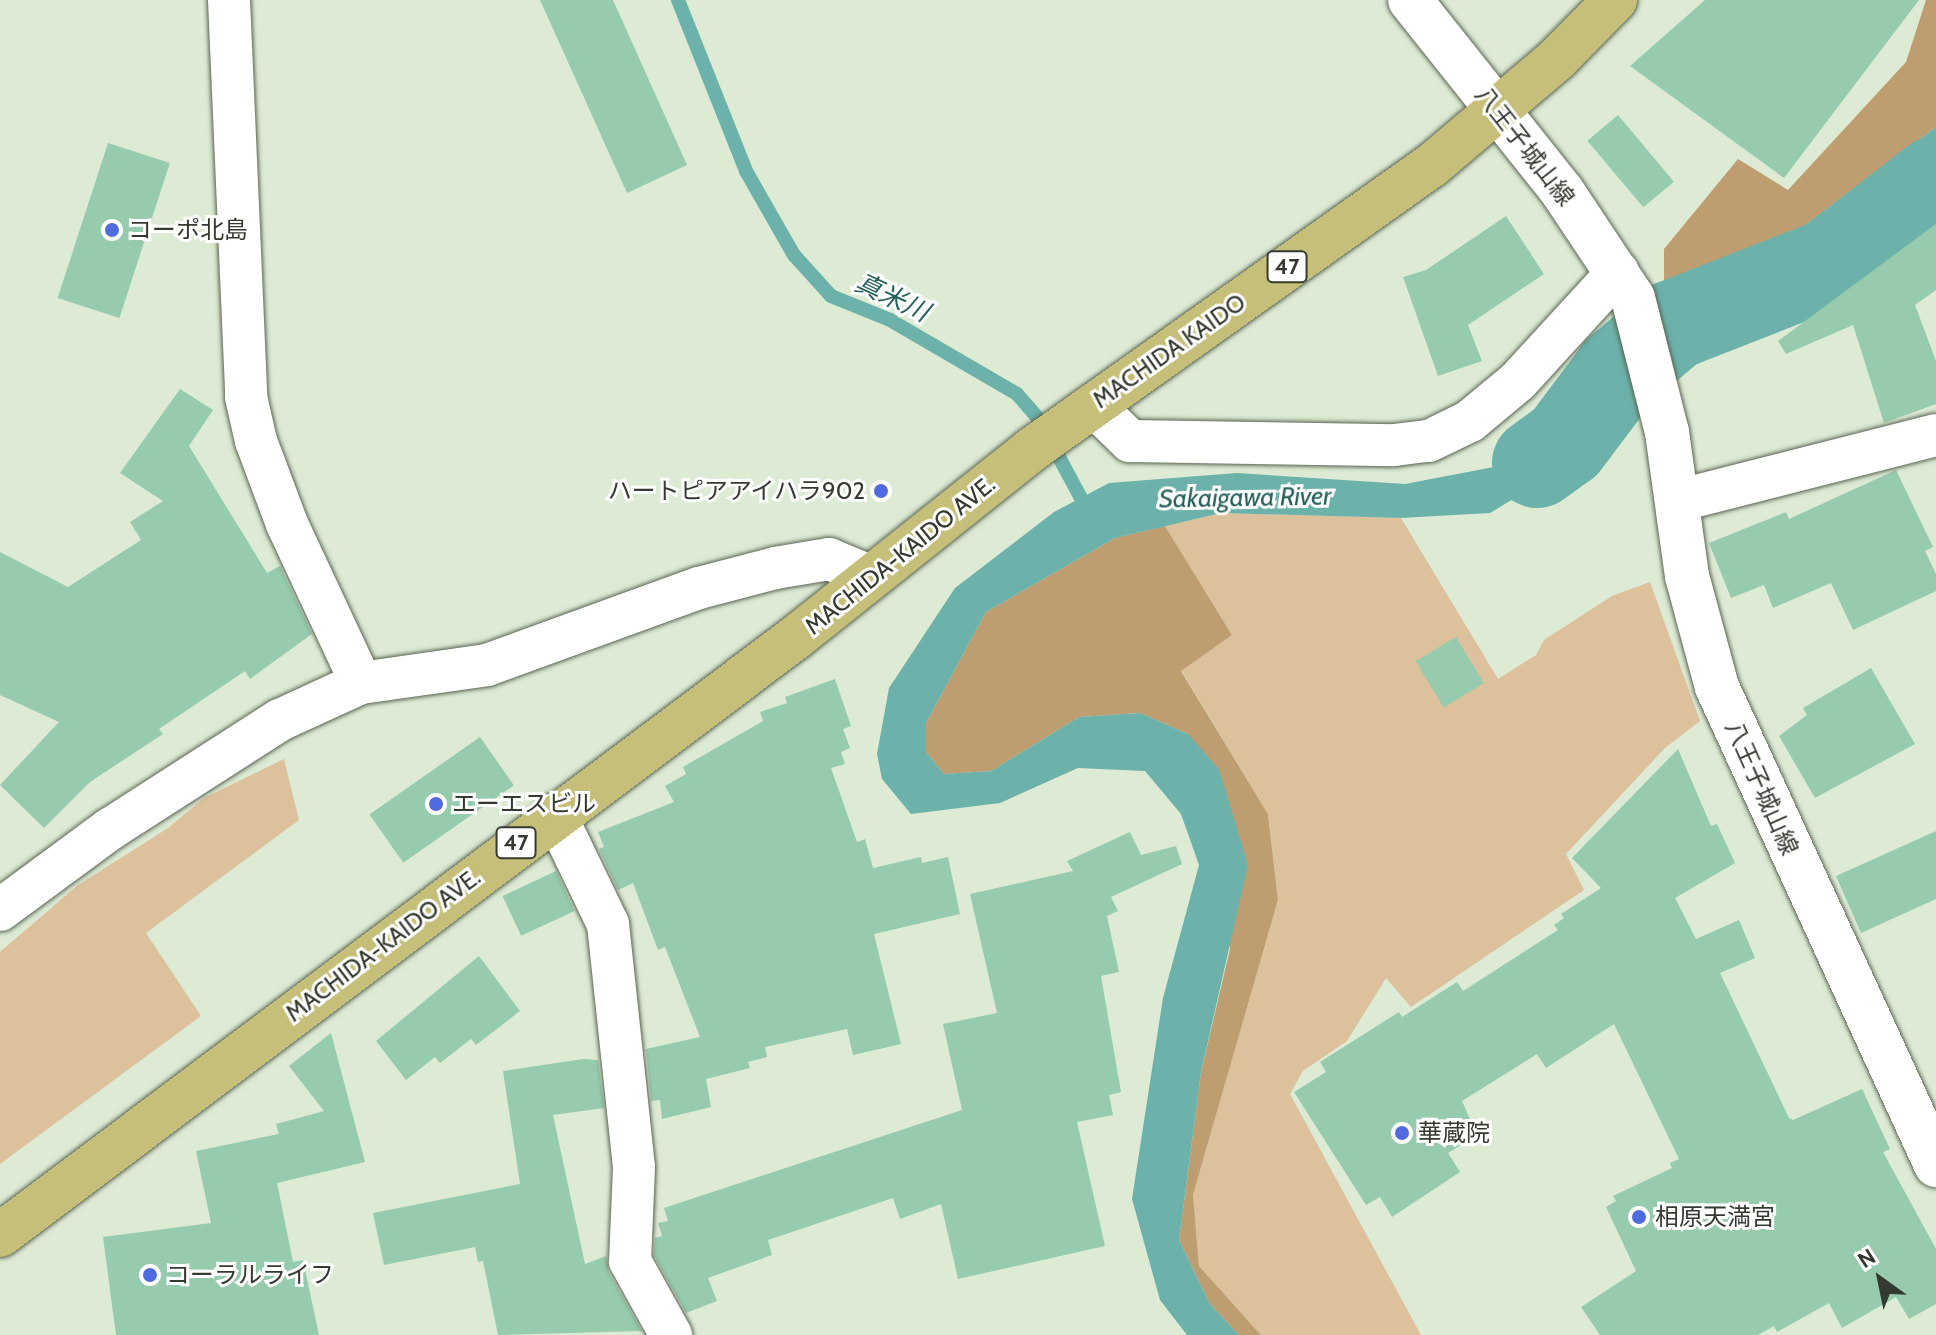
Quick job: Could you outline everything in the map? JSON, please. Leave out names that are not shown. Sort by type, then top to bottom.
[{"type":"main road","name":"八王子城山線","points":[[1410,0],[1499,110],[1626,285],[1658,389],[1687,576],[1717,687],[1936,1165]]},
{"type":"main road","name":"47","points":[[1499,110],[1615,0]]},
{"type":"main road","name":"MACHIDA KAIDO","points":[[1082,413],[1431,166],[1499,110]]},
{"type":"main road","name":"MACHIDA-KAIDO AVE.","points":[[0,1235],[872,577],[1082,413]]},
{"type":"street","points":[[229,0],[246,397],[256,441],[287,524],[361,683]]},
{"type":"street","points":[[1082,413],[1130,441],[1394,445],[1429,441],[1470,421],[1626,285]]},
{"type":"street","points":[[1677,501],[1936,435]]},
{"type":"street","points":[[0,910],[110,829],[280,720],[361,683],[487,665],[699,588],[775,568],[829,559],[872,577]]},
{"type":"street","points":[[555,814],[608,924],[634,1167],[630,1261],[671,1335]]},
{"type":"shaded area","points":[[1926,0],[1936,0],[1936,127],[1769,252],[1664,284],[1664,249],[1738,159],[1788,190],[1906,62]]},
{"type":"shaded area","points":[[1221,513],[1401,518],[1498,679],[1536,655],[1544,640],[1612,596],[1650,582],[1700,721],[1665,748],[1566,854],[1584,890],[1411,1007],[1386,978],[1347,1041],[1303,1071],[1290,1094],[1421,1335],[1261,1335],[1199,1266],[1193,1195],[1278,900],[1268,814],[1181,670],[1232,635],[1165,526]]},
{"type":"shaded area","points":[[1165,526],[1232,635],[1181,671],[1268,814],[1278,900],[1193,1195],[1199,1266],[1261,1335],[1239,1335],[1210,1304],[1179,1240],[1201,1072],[1230,949],[1188,734],[1140,713],[1079,717],[991,771],[944,774],[926,752],[926,723],[986,612],[1115,538]]},
{"type":"shaded area","points":[[284,759],[299,820],[146,933],[201,1016],[0,1164],[0,952],[78,885],[168,828],[204,798]]},
{"type":"water","points":[[1936,127],[1936,204],[1840,288],[1681,354],[1664,284],[1769,252]]},
{"type":"water","points":[[1600,334],[1629,390],[1578,460],[1490,513],[1401,518],[1221,513],[1115,538],[986,612],[926,723],[926,752],[944,774],[991,771],[1079,717],[1140,713],[1188,734],[1219,769],[1248,865],[1201,1072],[1179,1240],[1210,1304],[1239,1335],[1187,1335],[1160,1300],[1132,1199],[1163,998],[1199,865],[1181,814],[1145,771],[1078,768],[1000,803],[911,814],[882,779],[877,754],[889,688],[955,588],[1054,512],[1109,483],[1237,473],[1405,484],[1499,466],[1561,418]]},
{"type":"building","points":[[540,0],[613,0],[687,165],[627,193]]},
{"type":"building","points":[[1705,0],[1919,0],[1784,178],[1630,66]]},
{"type":"building","points":[[1618,115],[1674,182],[1643,207],[1587,141]]},
{"type":"building","name":"コーポ北島","points":[[108,143],[170,163],[119,318],[58,298]]},
{"type":"building","points":[[1506,216],[1544,274],[1468,325],[1482,361],[1438,376],[1403,277],[1426,270]]},
{"type":"building","points":[[1936,224],[1936,290],[1915,305],[1936,361],[1936,404],[1884,423],[1853,325],[1786,354],[1778,341]]},
{"type":"building","points":[[180,389],[213,410],[189,446],[267,573],[280,566],[312,634],[250,679],[245,671],[159,729],[163,734],[90,782],[44,828],[0,785],[59,722],[0,695],[0,552],[68,587],[141,540],[130,522],[163,501],[120,473]]},
{"type":"building","points":[[1896,470],[1933,547],[1925,551],[1936,574],[1936,591],[1853,630],[1831,583],[1773,608],[1764,585],[1731,598],[1709,543],[1786,512],[1789,519]]},
{"type":"building","points":[[1456,637],[1484,683],[1444,707],[1416,661]]},
{"type":"building","points":[[1871,668],[1915,744],[1815,798],[1779,736],[1807,715],[1803,708]]},
{"type":"building","points":[[835,679],[851,726],[843,729],[850,748],[841,752],[845,764],[831,768],[857,842],[865,839],[873,868],[921,857],[922,863],[948,857],[960,914],[874,934],[901,1044],[853,1055],[847,1029],[765,1047],[767,1057],[748,1062],[750,1068],[706,1079],[711,1107],[662,1119],[660,1100],[651,1101],[646,1049],[700,1037],[665,947],[658,950],[633,883],[618,890],[599,849],[604,847],[598,832],[674,802],[665,786],[686,774],[683,767],[763,721],[760,712],[787,703],[785,697]]},
{"type":"building","name":"エーエスビル","points":[[480,737],[514,785],[403,863],[369,814]]},
{"type":"building","points":[[1678,749],[1711,826],[1717,824],[1735,863],[1675,898],[1696,939],[1739,920],[1755,958],[1720,973],[1789,1118],[1793,1120],[1862,1089],[1890,1149],[1883,1152],[1936,1249],[1936,1304],[1909,1319],[1896,1297],[1842,1328],[1829,1303],[1777,1332],[1774,1326],[1758,1335],[1600,1335],[1581,1307],[1636,1271],[1606,1207],[1616,1201],[1613,1196],[1672,1168],[1670,1163],[1679,1159],[1614,1024],[1546,1068],[1537,1054],[1462,1101],[1477,1135],[1448,1153],[1460,1172],[1392,1217],[1380,1197],[1366,1205],[1294,1092],[1326,1072],[1320,1062],[1399,1012],[1402,1017],[1457,982],[1463,991],[1558,930],[1554,925],[1564,918],[1561,914],[1601,888],[1572,858]]},
{"type":"building","points":[[1936,831],[1936,899],[1861,933],[1836,876]]},
{"type":"building","points":[[1130,832],[1141,855],[1176,846],[1182,864],[1111,897],[1118,911],[1107,916],[1119,972],[1101,976],[1121,1092],[1109,1095],[1113,1115],[1077,1122],[1105,1246],[958,1279],[941,1204],[900,1219],[893,1198],[768,1240],[772,1255],[708,1278],[717,1301],[686,1313],[654,1255],[655,1238],[662,1236],[658,1223],[668,1221],[664,1208],[962,1110],[943,1024],[997,1013],[970,894],[1073,871],[1067,861]]},
{"type":"building","points":[[556,871],[575,911],[521,936],[503,896]]},
{"type":"building","points":[[479,956],[520,1011],[476,1045],[471,1039],[440,1063],[435,1057],[406,1080],[376,1041]]},
{"type":"building","points":[[331,1033],[365,1162],[277,1183],[293,1262],[303,1260],[319,1335],[116,1335],[103,1237],[211,1223],[196,1151],[279,1134],[276,1124],[324,1111],[289,1066]]},
{"type":"building","points":[[583,1059],[598,1060],[604,1108],[553,1115],[585,1264],[606,1256],[609,1273],[642,1331],[498,1335],[483,1261],[478,1262],[475,1247],[384,1265],[373,1213],[520,1184],[503,1071]]},
{"type":"waterway","name":"真米川","points":[[678,0],[746,171],[794,255],[831,296],[890,320],[1017,394],[1038,418],[1089,513]]},
{"type":"waterway","name":"Sakaigawa River","points":[[1537,463],[1565,443],[1619,371],[1673,325],[1829,264],[1936,181]]},
{"type":"place","name":"コーポ北島","points":[[112,230]]},
{"type":"place","name":"ハートピアアイハラ902","points":[[881,491]]},
{"type":"place","name":"エーエスビル","points":[[436,804]]},
{"type":"place","name":"華蔵院","points":[[1402,1133]]},
{"type":"place","name":"相原天満宮","points":[[1639,1217]]},
{"type":"place","name":"コーラルライフ","points":[[150,1275]]}]
